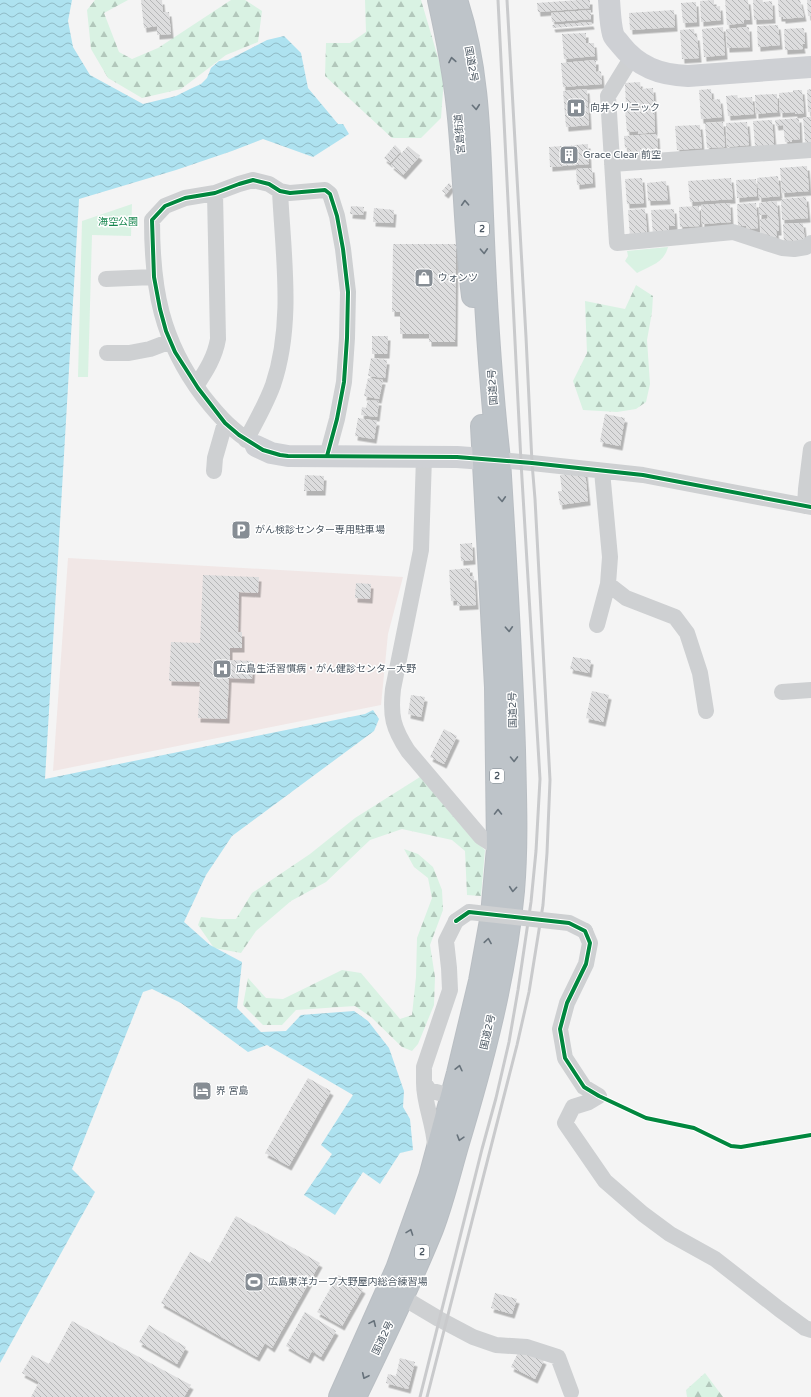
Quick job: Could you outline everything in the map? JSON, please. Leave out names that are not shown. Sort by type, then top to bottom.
[{"type":"highway","name":"宮島街道","points":[[439,0],[454,71],[458,108],[469,270]]},
{"type":"highway","name":"国道2号","points":[[340,1397],[397,1269],[430,1177],[462,1099],[480,981],[492,915],[498,848],[492,459],[495,424],[486,297],[475,91],[465,32],[456,0]]},
{"type":"highway","name":"国道2号","points":[[356,1397],[433,1226],[462,1099],[504,961],[510,925],[515,851],[512,687],[492,459],[469,270]]},
{"type":"street","points":[[609,0],[613,35],[632,57],[645,66],[674,75],[688,76],[811,67]]},
{"type":"street","points":[[632,57],[608,96],[617,244],[733,232],[782,248],[794,249],[806,247],[811,243]]},
{"type":"street","points":[[612,164],[811,150]]},
{"type":"street","points":[[327,456],[337,419],[344,382],[348,292],[343,249],[337,216],[330,194],[325,190],[290,193],[280,191],[269,184],[252,180],[216,193],[185,198],[165,206],[152,220],[154,277],[160,309],[166,330],[175,352],[196,386],[225,423],[251,443],[263,450],[280,455],[327,456],[458,457],[492,459],[643,475],[808,506],[806,488],[811,449]]},
{"type":"street","points":[[251,443],[261,413],[273,385],[281,356],[284,333],[286,296],[280,191]]},
{"type":"street","points":[[196,386],[212,362],[218,339],[216,193]]},
{"type":"street","points":[[106,279],[154,277]]},
{"type":"street","points":[[107,353],[129,353],[150,349],[171,341]]},
{"type":"street","points":[[214,470],[216,452],[225,423]]},
{"type":"street","points":[[424,457],[421,550],[393,689],[391,705],[393,722],[399,737],[408,750],[481,837],[498,848]]},
{"type":"street","points":[[597,625],[608,584],[610,557],[602,471]]},
{"type":"street","points":[[608,584],[626,598],[675,617],[687,633],[700,673],[706,711]]},
{"type":"street","points":[[782,692],[811,690]]},
{"type":"street","points":[[430,1177],[434,1155],[435,1134],[426,1102],[424,1067],[450,990],[446,941],[456,921],[469,912],[569,923],[585,931],[590,943],[586,964],[566,1004],[560,1029],[565,1058],[584,1087],[599,1096],[589,1102],[573,1106],[565,1123],[605,1181],[643,1214],[670,1234],[715,1258],[779,1309],[805,1328],[811,1330]]},
{"type":"street","points":[[424,1083],[429,1090],[462,1099]]},
{"type":"street","points":[[402,1297],[473,1337],[496,1345],[527,1347],[558,1357],[571,1392]]},
{"type":"shaded area","name":"広島生活習慣病・がん健診センター大野","points":[[68,558],[403,577],[388,634],[381,705],[53,771]]},
{"type":"green space","points":[[95,0],[128,0],[104,13],[119,52],[132,59],[158,48],[231,0],[245,0],[262,11],[258,42],[226,55],[181,89],[142,98],[108,78],[91,49],[87,10]]},
{"type":"green space","points":[[365,0],[421,0],[444,78],[441,118],[421,138],[392,138],[325,76],[326,43],[350,43],[366,32]]},
{"type":"green space","name":"海空公園","points":[[132,204],[131,236],[92,235],[88,377],[78,377],[82,221]]},
{"type":"green space","points":[[668,247],[660,260],[637,273],[625,261],[628,256],[627,251]]},
{"type":"green space","points":[[636,285],[653,296],[647,340],[650,384],[646,402],[636,409],[617,412],[583,410],[573,381],[587,353],[585,301],[625,309]]},
{"type":"green space","points":[[420,777],[472,838],[485,850],[481,896],[467,895],[465,851],[452,840],[402,829],[370,840],[326,882],[291,901],[256,931],[241,953],[214,948],[198,925],[201,917],[236,919],[252,893],[310,854],[355,818]]},
{"type":"green space","points":[[404,849],[418,854],[433,867],[442,890],[443,910],[430,945],[435,977],[434,1005],[418,1044],[412,1051],[402,1047],[371,1017],[355,1006],[296,1010],[282,1025],[263,1025],[243,1005],[248,978],[266,998],[283,999],[342,970],[361,973],[400,1019],[412,1015],[416,977],[417,938],[432,898],[428,878],[414,867]]},
{"type":"green space","points":[[705,1373],[723,1397],[687,1397],[686,1390]]},
{"type":"water","points":[[0,0],[72,0],[68,21],[73,47],[90,75],[143,104],[176,96],[201,84],[207,78],[211,68],[219,61],[228,60],[267,40],[284,36],[301,53],[308,88],[338,124],[343,124],[349,134],[313,157],[263,139],[176,170],[79,199],[45,779],[365,714],[373,710],[379,719],[374,731],[232,836],[206,875],[184,922],[210,945],[242,962],[237,1008],[261,1032],[286,1031],[301,1015],[354,1011],[368,1021],[389,1048],[404,1091],[403,1107],[410,1119],[413,1150],[400,1153],[380,1184],[363,1172],[335,1215],[304,1195],[332,1154],[321,1145],[353,1095],[267,1045],[248,1052],[181,1003],[152,989],[143,992],[72,1169],[95,1192],[0,1363]]},
{"type":"building","points":[[141,0],[162,0],[163,12],[169,12],[171,34],[157,35],[157,26],[144,28]]},
{"type":"building","points":[[590,0],[590,8],[538,12],[537,3]]},
{"type":"building","points":[[714,0],[714,7],[720,6],[721,20],[701,22],[700,1]]},
{"type":"building","points":[[725,0],[748,0],[750,20],[744,20],[744,23],[727,25]]},
{"type":"building","points":[[753,0],[762,0],[763,2],[772,1],[773,19],[754,20]]},
{"type":"building","points":[[778,0],[800,0],[804,17],[783,19],[783,17],[779,17]]},
{"type":"building","points":[[807,0],[811,0],[811,16],[808,16]]},
{"type":"building","points":[[696,2],[697,22],[683,23],[681,3]]},
{"type":"building","points":[[591,10],[591,19],[552,22],[551,13]]},
{"type":"building","points":[[674,10],[675,27],[630,30],[629,13]]},
{"type":"building","points":[[591,22],[592,25],[553,28],[552,25]]},
{"type":"building","points":[[778,25],[780,45],[758,47],[757,26]]},
{"type":"building","points":[[723,27],[725,55],[704,57],[702,29]]},
{"type":"building","points":[[749,27],[750,47],[727,48],[726,29]]},
{"type":"building","points":[[804,28],[805,44],[802,44],[803,49],[785,50],[784,29]]},
{"type":"building","points":[[694,29],[695,36],[697,36],[699,58],[682,59],[680,30]]},
{"type":"building","points":[[586,33],[586,43],[594,43],[595,56],[564,59],[562,34]]},
{"type":"building","points":[[596,60],[596,72],[601,71],[602,84],[563,87],[561,63]]},
{"type":"building","points":[[640,82],[641,89],[653,88],[654,104],[626,107],[625,83]]},
{"type":"building","name":"向井クリニック","points":[[587,89],[589,125],[566,127],[563,91]]},
{"type":"building","points":[[711,89],[712,100],[720,99],[722,117],[701,119],[699,90]]},
{"type":"building","points":[[811,89],[811,112],[808,112],[807,90]]},
{"type":"building","points":[[793,90],[802,90],[804,113],[780,113],[779,93],[793,92]]},
{"type":"building","points":[[777,94],[778,112],[756,114],[755,95]]},
{"type":"building","points":[[737,95],[738,98],[752,97],[754,114],[728,116],[726,96]]},
{"type":"building","points":[[654,107],[655,132],[638,134],[638,131],[627,132],[625,109]]},
{"type":"building","points":[[803,117],[811,117],[811,142],[805,142]]},
{"type":"building","points":[[799,118],[800,139],[792,140],[792,142],[785,142],[783,125],[776,126],[775,120]]},
{"type":"building","points":[[772,120],[774,145],[755,146],[753,121]]},
{"type":"building","points":[[723,122],[725,147],[707,148],[705,123]]},
{"type":"building","points":[[747,122],[749,145],[727,147],[726,123]]},
{"type":"building","points":[[700,125],[702,148],[677,150],[675,126]]},
{"type":"building","points":[[657,134],[658,152],[636,156],[635,152],[629,153],[628,147],[625,148],[624,136]]},
{"type":"building","name":"Grace Clear 前空","points":[[588,144],[589,164],[550,167],[549,147]]},
{"type":"building","points":[[395,145],[401,151],[390,163],[384,158]]},
{"type":"building","points":[[408,146],[420,156],[403,175],[391,165]]},
{"type":"building","points":[[807,166],[809,191],[782,193],[780,168]]},
{"type":"building","points":[[592,168],[593,183],[577,185],[576,169]]},
{"type":"building","points":[[778,176],[780,196],[759,198],[757,178]]},
{"type":"building","points":[[642,178],[644,203],[627,204],[625,179]]},
{"type":"building","points":[[731,178],[733,199],[690,202],[688,181]]},
{"type":"building","points":[[756,179],[757,196],[737,198],[736,180]]},
{"type":"building","points":[[666,181],[668,200],[648,201],[647,183]]},
{"type":"building","points":[[449,183],[452,186],[446,194],[442,191]]},
{"type":"building","points":[[806,197],[808,218],[782,220],[781,199]]},
{"type":"building","points":[[777,201],[779,231],[776,231],[777,237],[769,238],[769,234],[761,235],[760,219],[768,219],[767,214],[759,215],[759,203]]},
{"type":"building","points":[[730,203],[731,222],[702,224],[701,205]]},
{"type":"building","points":[[756,203],[758,228],[747,229],[746,226],[738,226],[737,204]]},
{"type":"building","points":[[351,206],[364,207],[363,215],[350,214]]},
{"type":"building","points":[[699,206],[700,226],[680,227],[679,207]]},
{"type":"building","points":[[374,208],[394,210],[393,223],[373,222]]},
{"type":"building","points":[[645,209],[647,232],[630,237],[628,210]]},
{"type":"building","points":[[674,209],[675,226],[669,226],[669,234],[653,235],[651,210]]},
{"type":"building","points":[[803,223],[805,242],[784,244],[783,224]]},
{"type":"building","name":"ウォンツ","points":[[393,244],[456,244],[455,342],[429,342],[429,334],[400,334],[400,312],[392,312]]},
{"type":"building","points":[[372,336],[388,336],[387,354],[372,354]]},
{"type":"building","points":[[371,358],[387,360],[385,378],[368,376]]},
{"type":"building","points":[[368,378],[383,380],[379,399],[364,396]]},
{"type":"building","points":[[368,400],[379,401],[377,417],[361,415],[362,407],[366,408]]},
{"type":"building","points":[[605,414],[625,418],[620,446],[600,442]]},
{"type":"building","points":[[358,418],[377,421],[374,439],[355,436]]},
{"type":"building","points":[[585,471],[588,501],[560,505],[558,491],[562,491],[560,475]]},
{"type":"building","points":[[305,475],[324,476],[323,491],[304,491]]},
{"type":"building","points":[[472,543],[473,560],[461,561],[460,544]]},
{"type":"building","points":[[470,568],[470,576],[474,576],[476,605],[457,606],[457,600],[451,601],[449,570]]},
{"type":"building","points":[[203,575],[259,577],[258,593],[239,592],[238,632],[242,632],[242,648],[230,648],[230,660],[253,661],[252,679],[229,678],[227,719],[198,718],[200,682],[169,681],[171,642],[200,643]]},
{"type":"building","points":[[356,583],[371,584],[370,599],[355,598]]},
{"type":"building","points":[[573,657],[591,660],[589,673],[570,669]]},
{"type":"building","points":[[592,691],[609,695],[603,722],[586,718]]},
{"type":"building","points":[[411,695],[425,697],[421,717],[408,714]]},
{"type":"building","points":[[444,729],[457,736],[444,764],[430,757]]},
{"type":"building","points":[[308,1078],[331,1091],[289,1166],[265,1153]]},
{"type":"building","name":"広島東洋カープ大野屋内総合練習場","points":[[236,1216],[320,1263],[272,1348],[265,1343],[257,1357],[161,1303],[190,1252],[210,1263]]},
{"type":"building","points":[[338,1275],[363,1289],[342,1326],[317,1312]]},
{"type":"building","points":[[495,1293],[517,1299],[512,1314],[491,1308]]},
{"type":"building","points":[[305,1312],[336,1331],[321,1357],[312,1351],[308,1359],[286,1346]]},
{"type":"building","points":[[72,1321],[191,1385],[184,1397],[31,1397],[39,1382],[22,1373],[32,1355],[49,1364]]},
{"type":"building","points":[[149,1325],[186,1347],[177,1364],[139,1342]]},
{"type":"building","points":[[520,1349],[544,1360],[535,1379],[511,1367]]},
{"type":"building","points":[[400,1358],[415,1362],[408,1389],[386,1383],[388,1374],[396,1376]]},
{"type":"railway","points":[[420,1397],[509,1042],[531,902],[536,851],[540,779],[521,462],[498,0]]},
{"type":"railway","points":[[427,1397],[517,1045],[529,992],[543,905],[547,853],[550,780],[507,0]]},
{"type":"cycle path","points":[[327,456],[337,419],[344,382],[348,292],[343,249],[337,216],[330,194],[325,190],[290,193],[280,191],[269,184],[253,180],[215,193],[185,198],[165,206],[152,220],[154,277],[166,331],[175,352],[198,388],[225,423],[239,435],[263,450],[288,456],[457,457],[532,463],[643,475],[811,507]]},
{"type":"cycle path","points":[[456,921],[469,912],[569,923],[585,931],[590,943],[586,964],[567,1003],[560,1029],[565,1058],[584,1087],[599,1096],[646,1118],[694,1128],[731,1146],[741,1147],[811,1135]]},
{"type":"place","name":"向井クリニック","points":[[576,108]]},
{"type":"place","name":"Grace Clear 前空","points":[[569,155]]},
{"type":"place","name":"ウォンツ","points":[[424,278]]},
{"type":"place","name":"がん検診センター専用駐車場","points":[[241,530]]},
{"type":"place","name":"広島生活習慣病・がん健診センター大野","points":[[222,669]]},
{"type":"place","name":"界 宮島","points":[[202,1091]]},
{"type":"place","name":"広島東洋カープ大野屋内総合練習場","points":[[254,1282]]}]
